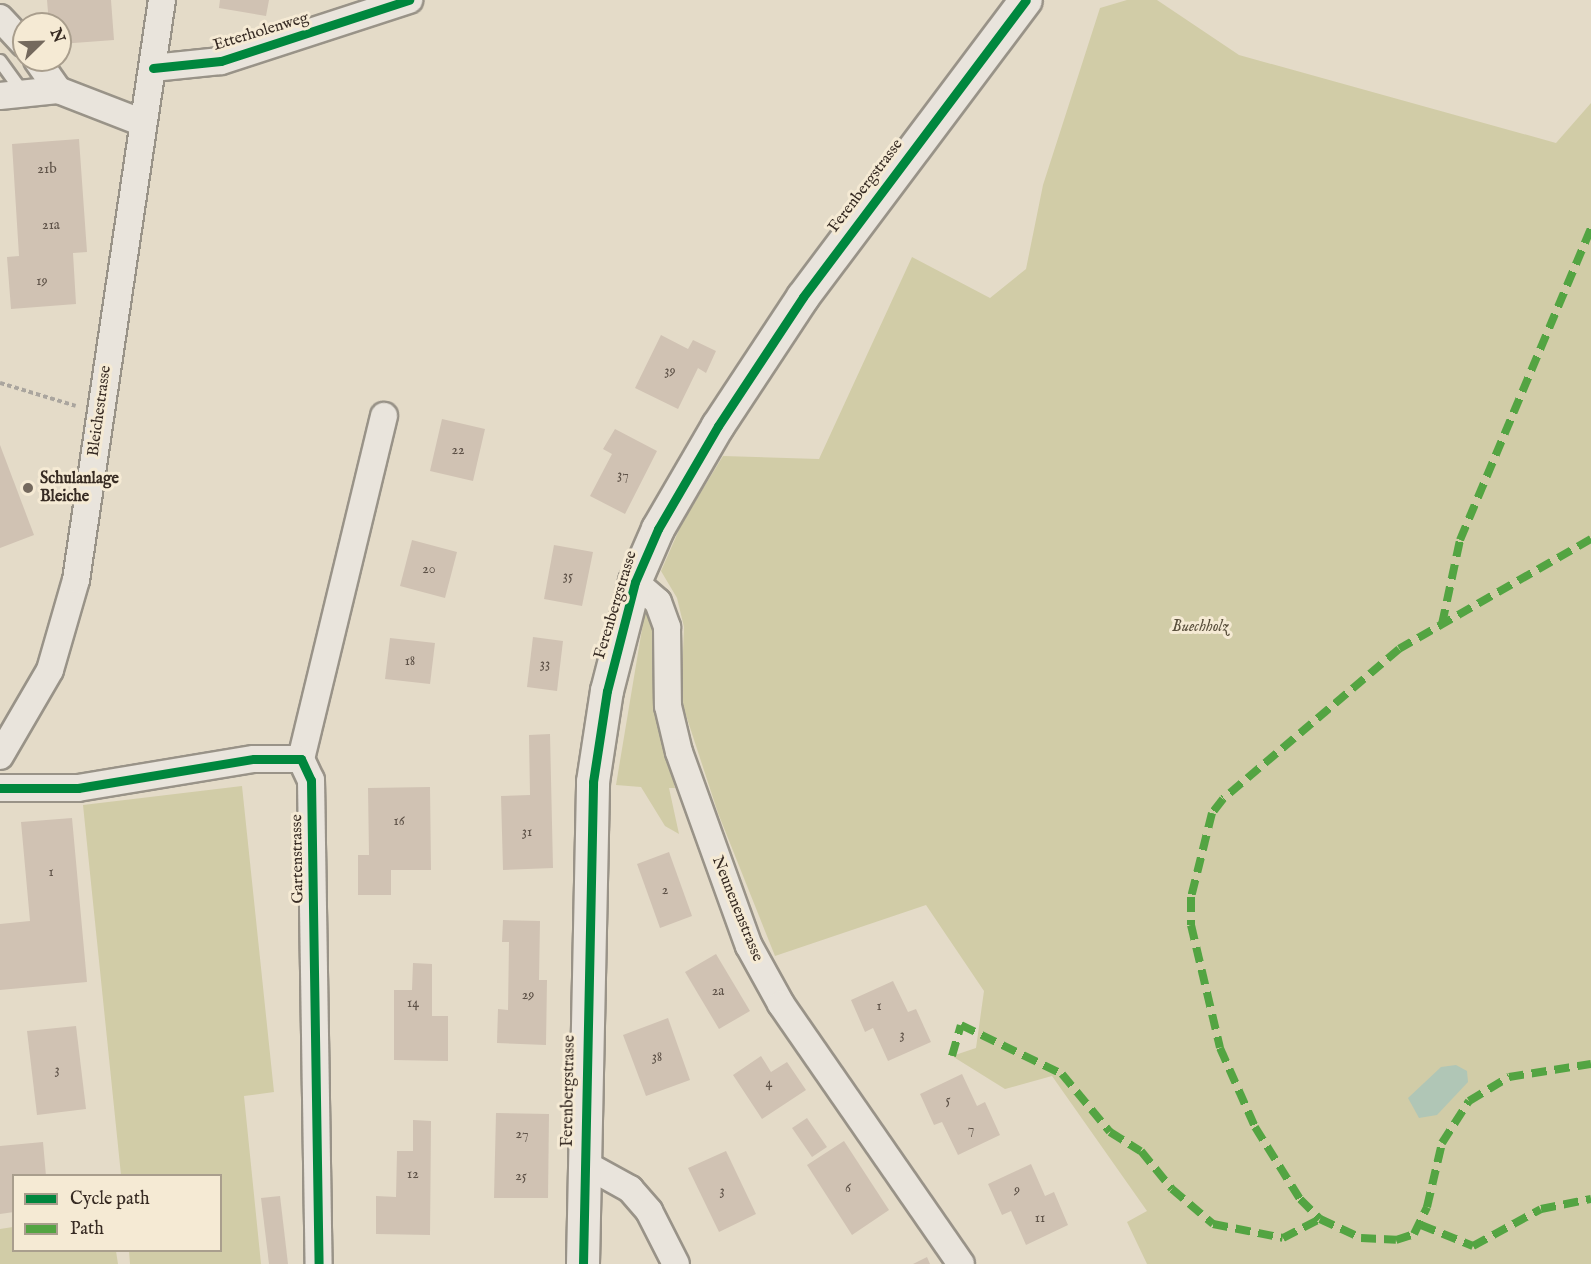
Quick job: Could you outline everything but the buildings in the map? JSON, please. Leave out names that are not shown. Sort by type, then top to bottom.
[{"type":"street","name":"Bleichestrasse","points":[[0,756],[39,694],[60,646],[76,580],[162,0]]},
{"type":"street","name":"Etterholenweg","points":[[153,68],[221,61],[409,0]]},
{"type":"street","name":"Ferenbergstrasse","points":[[583,1264],[583,1163],[593,783],[607,691],[635,582],[706,445],[802,297],[1026,0]]},
{"type":"street","points":[[0,18],[12,31]]},
{"type":"street","points":[[45,72],[58,90]]},
{"type":"street","points":[[11,93],[58,90],[143,123]]},
{"type":"street","points":[[0,788],[78,789],[262,758],[301,759],[384,416]]},
{"type":"street","name":"Neunenenstrasse","points":[[635,582],[658,602],[667,627],[668,706],[678,752],[749,946],[781,1004],[961,1264]]},
{"type":"street","name":"Gartenstrasse","points":[[301,759],[311,780],[319,1264]]},
{"type":"street","points":[[583,1163],[630,1189],[649,1211],[676,1264]]},
{"type":"lane","points":[[0,61],[11,93]]},
{"type":"path","points":[[0,383],[72,406],[101,406]]},
{"type":"green space","name":"Buechholz","points":[[1127,0],[1157,0],[1239,55],[1556,143],[1591,103],[1591,1264],[1147,1264],[1127,1222],[1147,1211],[1052,1076],[1005,1089],[952,1056],[976,1048],[984,991],[926,905],[775,956],[718,813],[681,700],[684,627],[677,598],[661,571],[682,523],[723,456],[819,459],[912,257],[990,298],[1026,269],[1043,185],[1100,8]]},
{"type":"green space","points":[[645,611],[652,617],[652,671],[675,788],[669,788],[679,834],[665,826],[641,787],[616,785]]},
{"type":"green space","points":[[242,786],[274,1092],[244,1096],[261,1264],[130,1264],[129,1252],[222,1252],[222,1174],[121,1174],[83,805]]},
{"type":"green space","points":[[12,1227],[12,1252],[116,1252],[118,1264],[0,1264],[0,1229]]},
{"type":"shaded area","points":[[1456,1065],[1467,1071],[1468,1082],[1437,1115],[1419,1118],[1408,1098],[1441,1067]]},
{"type":"marked path","points":[[1442,624],[1460,540],[1591,228]]},
{"type":"marked path","points":[[1591,539],[1399,649],[1223,799],[1212,813],[1191,897],[1191,925],[1220,1048],[1255,1127],[1300,1199],[1320,1219],[1361,1238],[1396,1240],[1414,1234],[1427,1207],[1442,1143],[1469,1101],[1509,1077],[1591,1064]]},
{"type":"marked path","points":[[952,1056],[961,1025],[1062,1074],[1110,1132],[1141,1151],[1172,1189],[1213,1224],[1283,1238],[1320,1219]]},
{"type":"marked path","points":[[1421,1225],[1473,1246],[1541,1209],[1591,1199]]},
{"type":"cycle path","points":[[153,68],[221,61],[409,0]]},
{"type":"cycle path","points":[[583,1264],[593,782],[607,691],[635,582],[658,529],[718,426],[803,297],[1026,0]]},
{"type":"cycle path","points":[[0,788],[78,788],[254,759],[301,759],[311,780],[319,1264]]},
{"type":"place","name":"Schulanlage Bleiche","points":[[28,488]]}]
